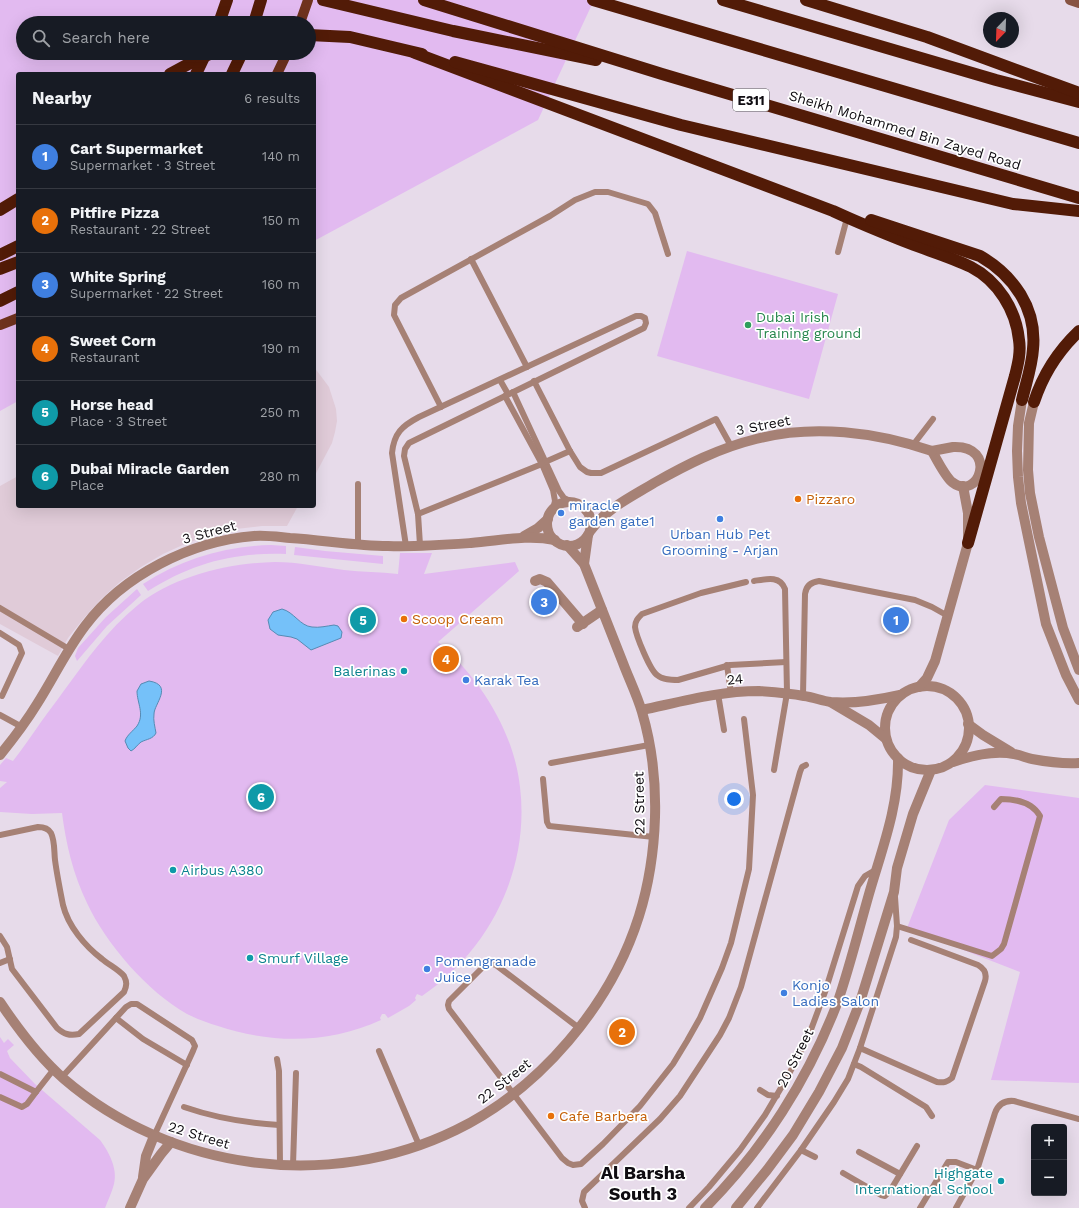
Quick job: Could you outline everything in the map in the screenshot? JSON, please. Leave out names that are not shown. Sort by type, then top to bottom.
[{"type":"highway","points":[[221,16],[227,0]]},
{"type":"highway","points":[[256,16],[261,0]]},
{"type":"highway","points":[[323,0],[453,31],[662,74]]},
{"type":"highway","name":"Sheikh Mohammed Bin Zayed Road","points":[[424,0],[662,74],[1079,198]]},
{"type":"highway","points":[[593,0],[1079,143]]},
{"type":"highway","points":[[723,0],[1003,82],[1079,102]]},
{"type":"highway","points":[[806,0],[927,37],[1079,93]]},
{"type":"highway","points":[[316,35],[350,38],[471,65],[626,110],[1013,204],[1079,211]]},
{"type":"highway","points":[[415,53],[832,211],[972,267],[987,278],[999,290],[1009,305],[1016,322],[1019,340],[1019,358],[1016,376],[968,543]]},
{"type":"highway","points":[[174,72],[196,60]]},
{"type":"highway","points":[[197,72],[203,60]]},
{"type":"highway","points":[[233,72],[239,60]]},
{"type":"highway","points":[[0,210],[16,200]]},
{"type":"highway","points":[[832,211],[879,223],[966,251],[980,256],[1003,272],[1021,294],[1031,320],[1034,348],[1028,401]]},
{"type":"highway","points":[[0,255],[16,247]]},
{"type":"highway","points":[[0,269],[16,263]]},
{"type":"highway","points":[[0,301],[16,293]]},
{"type":"highway","points":[[1028,401],[1040,385],[1058,353],[1079,331]]},
{"type":"main road","points":[[302,16],[308,0]]},
{"type":"main road","points":[[278,72],[284,60]]},
{"type":"main road","points":[[0,324],[16,319]]},
{"type":"street","points":[[1070,0],[1079,3]]},
{"type":"street","points":[[1028,401],[1028,470],[1030,493],[1039,537],[1063,628],[1079,670]]},
{"type":"street","points":[[1028,401],[1018,426],[1018,477],[1021,503],[1046,624],[1066,675],[1079,700]]},
{"type":"street","name":"3 Street","points":[[589,532],[601,517],[613,507],[681,467],[731,446],[757,438],[792,433],[826,431],[888,438],[932,452]]},
{"type":"street","points":[[960,447],[973,451],[981,462],[980,476],[970,485],[962,486],[951,481],[932,452],[944,448],[960,447]]},
{"type":"street","points":[[919,687],[927,678],[935,661],[968,543],[968,513],[962,486]]},
{"type":"street","points":[[572,502],[586,510],[590,516],[589,532],[579,544],[567,545],[555,540],[549,531],[548,519],[553,509],[562,504],[572,502]]},
{"type":"street","name":"3 Street","points":[[586,510],[600,510],[613,507]]},
{"type":"street","name":"3 Street","points":[[520,537],[532,532],[548,519]]},
{"type":"street","name":"22 Street","points":[[584,564],[589,532]]},
{"type":"street","name":"3 Street","points":[[0,755],[38,703],[69,649],[94,615],[115,594],[146,572],[188,551],[225,541],[256,536],[307,539],[358,545],[406,546],[470,543],[520,537],[555,540]]},
{"type":"street","name":"22 Street","points":[[0,1002],[31,1044],[54,1069],[62,1077],[103,1108],[154,1136],[225,1158],[262,1164],[324,1165],[391,1154],[449,1133],[471,1122],[514,1094],[542,1069],[579,1028],[608,986],[620,964],[630,940],[645,892],[654,837],[655,790],[649,744],[642,710],[584,564],[567,545]]},
{"type":"street","points":[[535,581],[540,580],[547,582],[580,626],[602,610]]},
{"type":"street","points":[[950,763],[961,752],[967,739],[968,724],[965,711],[957,699],[946,691],[933,687],[919,687],[900,695],[890,708],[885,723],[886,739],[898,758],[913,768],[931,770],[971,756],[992,753],[1014,754],[1032,759],[1079,763]]},
{"type":"street","name":"24","points":[[642,710],[718,694],[758,691],[787,693],[830,702],[861,701],[900,695]]},
{"type":"street","name":"24","points":[[830,702],[850,713],[886,739]]},
{"type":"street","points":[[968,724],[993,742],[1014,754]]},
{"type":"street","points":[[1067,763],[1079,754]]},
{"type":"street","name":"20 Street","points":[[705,1208],[750,1158],[777,1121],[821,1042],[838,1000],[890,823],[897,791],[898,758]]},
{"type":"street","points":[[736,1208],[793,1135],[819,1092],[838,1054],[860,1002],[894,892],[897,868],[913,814],[931,770]]},
{"type":"street","points":[[143,1179],[146,1156],[154,1136]]},
{"type":"street","points":[[130,1208],[143,1179],[171,1142]]},
{"type":"lane","points":[[441,408],[396,319],[394,310],[397,301],[400,298],[575,200],[590,193],[601,191],[642,202],[652,208],[668,254]]},
{"type":"lane","points":[[838,252],[847,218]]},
{"type":"lane","points":[[471,259],[527,367]]},
{"type":"lane","points":[[406,546],[392,453],[393,443],[397,434],[403,427],[636,316],[644,318],[646,323],[644,328],[409,443],[405,449],[404,456],[418,514],[420,545]]},
{"type":"lane","points":[[500,380],[509,394],[561,495],[568,501],[572,502]]},
{"type":"lane","points":[[534,381],[577,463],[583,470],[591,473],[601,472],[716,419],[731,446]]},
{"type":"lane","points":[[913,445],[933,419]]},
{"type":"lane","points":[[418,514],[570,451]]},
{"type":"lane","points":[[544,463],[554,494],[555,502],[553,509]]},
{"type":"lane","points":[[358,484],[358,545]]},
{"type":"lane","points":[[754,581],[773,578],[784,585],[786,593],[787,693],[774,770]]},
{"type":"lane","points":[[803,696],[806,594],[808,587],[812,582],[819,581],[896,595],[932,607],[948,616]]},
{"type":"lane","points":[[746,582],[702,593],[642,614],[636,622],[636,632],[649,664],[658,676],[664,679],[678,680],[727,666],[786,662]]},
{"type":"lane","points":[[0,608],[69,649]]},
{"type":"lane","points":[[0,633],[19,645],[22,653],[2,696]]},
{"type":"lane","points":[[727,666],[731,693]]},
{"type":"lane","points":[[718,694],[724,730]]},
{"type":"lane","points":[[0,715],[22,726]]},
{"type":"lane","points":[[579,1028],[492,963],[483,967],[452,997],[448,1005],[449,1009],[562,1158],[573,1165],[581,1164],[608,1140],[640,1106],[669,1069],[703,1012],[722,968],[731,943],[749,869],[753,795],[744,720]]},
{"type":"lane","points":[[551,763],[649,744]]},
{"type":"lane","points":[[585,1208],[582,1201],[584,1192],[670,1107],[710,1052],[729,1018],[740,987],[800,772],[802,767],[806,765]]},
{"type":"lane","points":[[544,779],[547,822],[549,826],[654,837]]},
{"type":"lane","points":[[897,926],[992,956],[1001,949],[1004,944],[1040,816],[1036,810],[1028,804],[1012,799],[1001,799],[994,807]]},
{"type":"lane","points":[[0,835],[38,827],[43,827],[52,834],[64,906],[70,922],[98,956],[124,976],[126,981],[124,992],[79,1034],[71,1035],[63,1033],[57,1028],[12,969],[7,946],[0,936]]},
{"type":"lane","points":[[689,1208],[740,1150],[777,1096],[809,1035],[825,992],[858,886],[865,876],[876,869]]},
{"type":"lane","points":[[757,1208],[801,1150],[848,1079],[860,1048],[893,948],[897,926],[894,892]]},
{"type":"lane","points":[[860,1048],[937,1082],[948,1082],[952,1078],[986,976],[985,972],[978,965],[911,940]]},
{"type":"lane","points":[[0,963],[10,959]]},
{"type":"lane","points":[[62,1077],[128,1005],[137,1004],[189,1038],[194,1043],[194,1049],[154,1136]]},
{"type":"lane","points":[[116,1018],[143,1039],[187,1064]]},
{"type":"lane","points":[[379,1051],[419,1145]]},
{"type":"lane","points":[[277,1059],[280,1071],[280,1165]]},
{"type":"lane","points":[[854,1064],[926,1107],[932,1116]]},
{"type":"lane","points":[[0,1097],[22,1107],[27,1104],[54,1069]]},
{"type":"lane","points":[[293,1165],[296,1073]]},
{"type":"lane","points":[[0,1074],[36,1092]]},
{"type":"lane","points":[[760,1090],[777,1096]]},
{"type":"lane","points":[[956,1208],[977,1170],[997,1109],[1004,1102],[1014,1101],[1079,1119]]},
{"type":"lane","points":[[184,1107],[209,1116],[232,1121],[279,1125]]},
{"type":"lane","points":[[843,1173],[885,1196],[888,1194],[917,1146]]},
{"type":"lane","points":[[801,1150],[815,1156]]},
{"type":"lane","points":[[859,1152],[900,1174]]},
{"type":"lane","points":[[920,1208],[948,1162],[956,1162],[977,1170]]},
{"type":"shaded area","points":[[0,0],[594,0],[538,120],[316,240],[316,72],[16,72],[16,402],[0,411]]},
{"type":"shaded area","name":"Dubai Irish Training ground","points":[[687,251],[838,294],[809,399],[657,356]]},
{"type":"shaded area","points":[[316,370],[329,387],[336,409],[337,421],[332,443],[316,473]]},
{"type":"shaded area","points":[[16,477],[16,508],[297,508],[287,526],[262,526],[236,529],[211,535],[187,543],[163,554],[141,567],[120,582],[101,599],[68,638],[58,656],[0,624],[0,486]]},
{"type":"shaded area","points":[[271,545],[286,546],[286,554],[231,557],[197,566],[164,581],[148,591],[143,584],[188,561],[220,551]]},
{"type":"shaded area","points":[[295,547],[383,556],[383,564],[294,555]]},
{"type":"shaded area","points":[[400,553],[432,553],[424,574],[515,562],[519,571],[438,642],[468,672],[481,689],[502,726],[511,746],[516,766],[520,787],[521,818],[518,848],[511,877],[500,905],[486,931],[467,955],[446,977],[422,996],[417,994],[415,998],[416,1000],[409,1006],[388,1018],[385,1014],[382,1014],[380,1018],[381,1020],[361,1028],[341,1034],[300,1039],[259,1036],[238,1032],[195,1018],[172,1005],[143,980],[105,935],[87,903],[74,870],[62,813],[32,814],[0,812],[0,788],[7,782],[0,781],[0,765],[6,758],[13,761],[88,658],[117,624],[138,605],[168,586],[221,568],[275,562],[351,571],[398,574]]},
{"type":"shaded area","points":[[137,589],[141,595],[107,626],[77,661],[75,656],[78,648],[106,617]]},
{"type":"shaded area","points":[[985,785],[1079,798],[1079,1083],[991,1080],[1020,972],[907,928],[949,820]]},
{"type":"shaded area","points":[[0,1037],[4,1043],[8,1039],[14,1045],[7,1051],[10,1058],[35,1084],[100,1140],[107,1150],[114,1167],[115,1178],[105,1208],[0,1208]]},
{"type":"water","points":[[282,609],[308,626],[338,626],[342,632],[341,638],[311,650],[297,639],[278,635],[270,629],[268,620],[273,612]]},
{"type":"water","points":[[149,681],[160,686],[162,691],[154,714],[156,733],[152,738],[141,742],[131,751],[125,741],[139,722],[141,713],[137,691],[141,684]]},
{"type":"place","name":"Dubai Irish Training ground","points":[[748,325]]},
{"type":"place","name":"Pizzaro","points":[[798,499]]},
{"type":"place","name":"miracle garden gate1","points":[[561,513]]},
{"type":"place","name":"Urban Hub Pet Grooming - Arjan","points":[[720,519]]},
{"type":"place","name":"White Spring","points":[[544,602]]},
{"type":"place","name":"Scoop Cream","points":[[404,619]]},
{"type":"place","name":"Horse head","points":[[363,620]]},
{"type":"place","name":"Cart Supermarket","points":[[896,620]]},
{"type":"place","name":"Sweet Corn","points":[[446,659]]},
{"type":"place","name":"Balerinas","points":[[404,671]]},
{"type":"place","name":"Karak Tea","points":[[466,680]]},
{"type":"place","name":"Dubai Miracle Garden","points":[[261,797]]},
{"type":"place","name":"Airbus A380","points":[[173,870]]},
{"type":"place","name":"Smurf Village","points":[[250,958]]},
{"type":"place","name":"Pomengranade Juice","points":[[427,969]]},
{"type":"place","name":"Konjo Ladies Salon","points":[[784,993]]},
{"type":"place","name":"Pitfire Pizza","points":[[622,1032]]},
{"type":"place","name":"Cafe Barbera","points":[[551,1116]]},
{"type":"place","name":"Highgate International School","points":[[1001,1181]]},
{"type":"district","name":"Al Barsha South 3","points":[[643,1182]]}]
